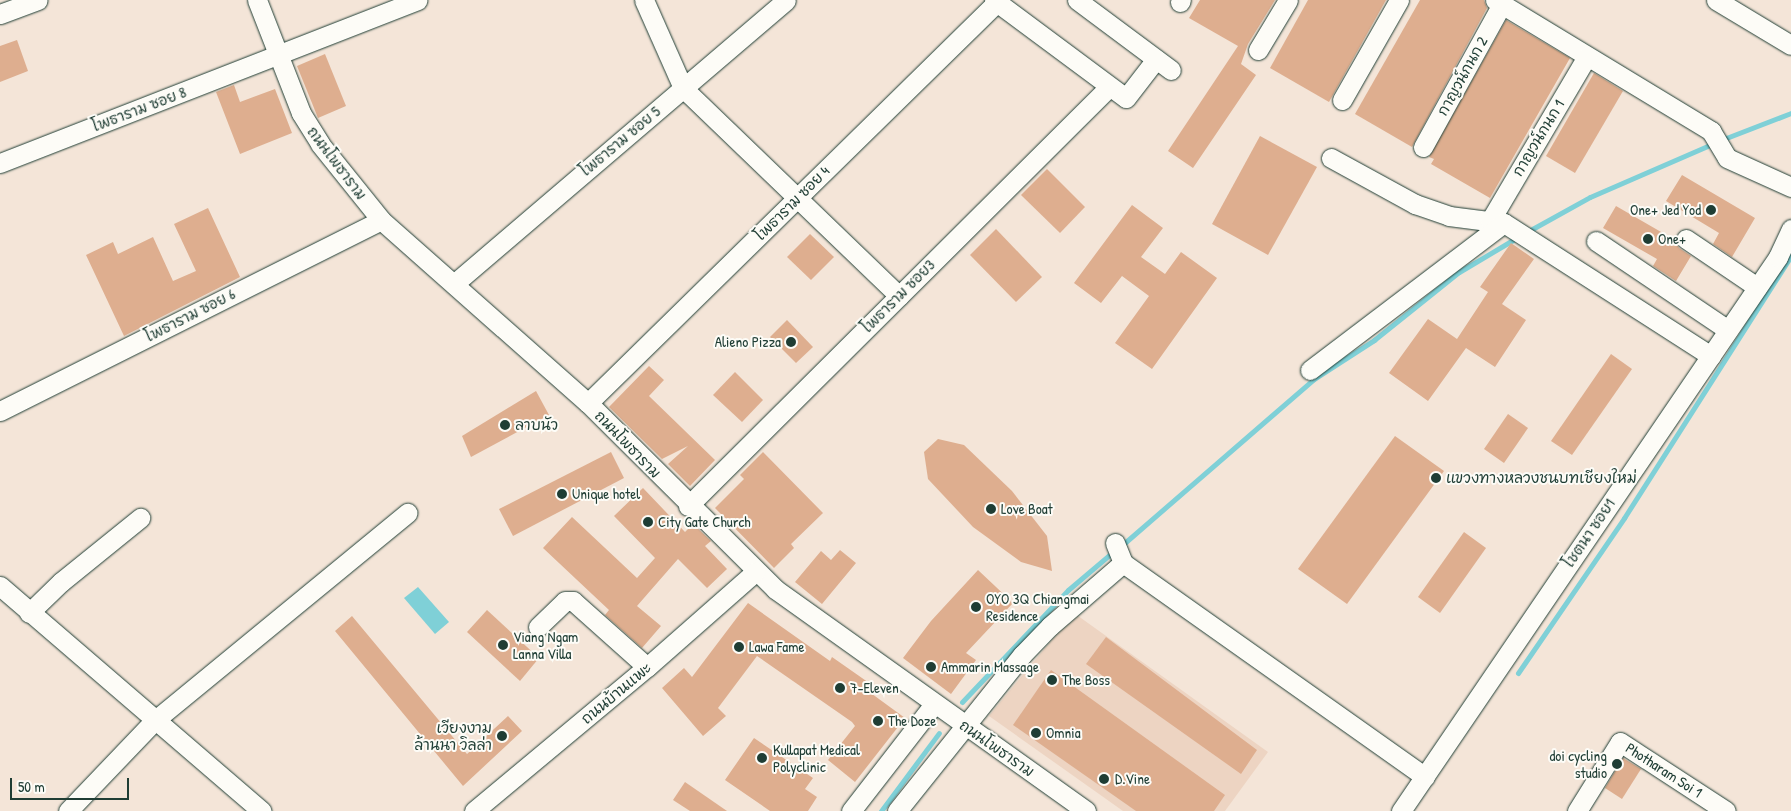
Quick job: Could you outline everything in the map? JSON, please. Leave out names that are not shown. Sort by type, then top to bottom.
[{"type":"street","points":[[0,14],[38,0]]},
{"type":"street","name":"ถนนโพธาราม","points":[[257,0],[301,112],[311,130],[380,220],[455,283],[588,403],[755,572],[934,704],[1086,811]]},
{"type":"street","name":"โพธาราม ซอย 8","points":[[0,163],[278,56],[416,0]]},
{"type":"street","points":[[644,0],[683,88],[899,296]]},
{"type":"street","name":"โพธาราม ซอย 5","points":[[455,283],[786,0]]},
{"type":"street","points":[[1077,0],[1171,70]]},
{"type":"street","points":[[1258,50],[1288,0]]},
{"type":"street","points":[[1342,100],[1399,0]]},
{"type":"street","points":[[1716,0],[1791,45]]},
{"type":"street","points":[[995,1],[1126,98],[1156,59]]},
{"type":"street","name":"โพธาราม ซอย 4","points":[[588,403],[995,1]]},
{"type":"street","points":[[1498,2],[1711,131],[1727,158],[1791,187]]},
{"type":"street","name":"กาญวน์กนก 2","points":[[1423,147],[1498,2]]},
{"type":"street","name":"กาญวน์กนก 1","points":[[1497,222],[1587,56]]},
{"type":"street","name":"โพธาราม ซอย3","points":[[688,506],[1109,87]]},
{"type":"street","points":[[1331,158],[1415,204],[1449,216],[1497,222],[1529,236],[1711,356]]},
{"type":"street","name":"โพธาราม ซอย 6","points":[[0,411],[380,220]]},
{"type":"street","points":[[1310,370],[1497,222]]},
{"type":"street","name":"โชตนา ซอย1","points":[[1402,811],[1757,287],[1784,262],[1791,229]]},
{"type":"street","points":[[1686,239],[1757,287]]},
{"type":"street","points":[[1596,241],[1728,330]]},
{"type":"street","points":[[68,811],[154,721],[407,513]]},
{"type":"street","points":[[28,613],[60,582],[140,518]]},
{"type":"street","points":[[1115,543],[1123,563],[1425,777]]},
{"type":"street","points":[[897,811],[964,725],[1038,637],[1123,563]]},
{"type":"street","name":"ถนนบ้านแพะ","points":[[474,811],[647,667],[755,572]]},
{"type":"street","points":[[0,586],[28,613],[262,811]]},
{"type":"street","points":[[538,627],[565,601],[573,601],[647,667]]},
{"type":"street","points":[[851,811],[934,704]]},
{"type":"street","name":"Photharam Soi 1","points":[[1577,811],[1620,742],[1726,811]]},
{"type":"shaded area","points":[[1074,613],[1268,752],[1225,811],[1123,811],[989,716]]},
{"type":"water","points":[[418,587],[449,622],[435,634],[404,598]]},
{"type":"building","points":[[1200,0],[1275,0],[1248,44],[1241,64],[1256,75],[1193,168],[1168,151],[1238,46],[1189,18]]},
{"type":"building","points":[[1308,0],[1386,0],[1329,102],[1270,68]]},
{"type":"building","points":[[1420,0],[1484,0],[1487,8],[1412,147],[1355,114]]},
{"type":"building","points":[[1506,20],[1570,58],[1490,198],[1431,164],[1434,159],[1429,157]]},
{"type":"building","points":[[17,40],[28,71],[0,82],[0,46]]},
{"type":"building","points":[[325,54],[346,106],[318,118],[297,66]]},
{"type":"building","points":[[1594,73],[1623,91],[1575,173],[1546,156]]},
{"type":"building","points":[[234,85],[240,102],[275,89],[292,133],[240,154],[216,92]]},
{"type":"building","points":[[1260,136],[1317,167],[1268,255],[1212,224]]},
{"type":"building","points":[[1047,169],[1085,207],[1060,233],[1021,195]]},
{"type":"building","name":"One+ Jed Yod","points":[[1682,175],[1755,218],[1732,257],[1713,244],[1719,233],[1666,201]]},
{"type":"building","points":[[1132,205],[1163,228],[1141,257],[1165,274],[1181,252],[1217,278],[1152,369],[1115,343],[1149,296],[1122,276],[1101,303],[1074,283]]},
{"type":"building","name":"One+","points":[[1616,206],[1675,240],[1679,248],[1691,256],[1676,281],[1653,266],[1657,259],[1603,228]]},
{"type":"building","points":[[208,208],[240,277],[124,336],[86,255],[113,242],[118,254],[153,237],[173,281],[196,271],[174,224]]},
{"type":"building","points":[[996,229],[1042,277],[1016,302],[970,255]]},
{"type":"building","points":[[810,234],[834,257],[811,280],[787,257]]},
{"type":"building","points":[[1511,243],[1534,259],[1502,304],[1526,320],[1495,367],[1466,348],[1428,401],[1389,373],[1428,319],[1457,339],[1488,292],[1480,287]]},
{"type":"building","name":"Alieno Pizza","points":[[787,320],[813,347],[796,363],[770,337]]},
{"type":"building","points":[[1611,354],[1632,369],[1572,455],[1551,441]]},
{"type":"building","points":[[649,366],[664,380],[649,396],[715,460],[690,486],[668,464],[688,446],[662,459],[609,407]]},
{"type":"building","points":[[735,372],[763,400],[742,422],[713,395]]},
{"type":"building","name":"ลาบนัว","points":[[536,391],[549,415],[471,457],[462,436]]},
{"type":"building","points":[[1508,414],[1528,428],[1504,463],[1484,449]]},
{"type":"building","points":[[1395,436],[1444,471],[1347,604],[1298,569]]},
{"type":"building","name":"Love Boat","points":[[938,439],[964,445],[1012,491],[1047,536],[1052,571],[1021,562],[973,527],[928,479],[924,452]]},
{"type":"building","name":"Unique hotel","points":[[611,452],[624,478],[513,536],[499,509]]},
{"type":"building","points":[[763,452],[823,513],[791,544],[794,548],[774,568],[715,508],[744,479],[740,475]]},
{"type":"building","points":[[643,488],[685,532],[693,524],[711,541],[705,546],[727,569],[707,588],[678,559],[637,606],[661,626],[642,648],[605,615],[609,610],[543,548],[572,517],[637,578],[655,558],[614,516]]},
{"type":"building","points":[[1464,532],[1486,548],[1440,613],[1418,597]]},
{"type":"building","points":[[840,550],[856,563],[822,604],[795,582],[821,551],[831,560]]},
{"type":"building","points":[[978,570],[1013,603],[966,653],[976,660],[951,694],[903,658],[931,621]]},
{"type":"building","points":[[748,603],[830,661],[832,657],[872,685],[868,691],[905,718],[855,782],[828,760],[855,726],[852,722],[757,656],[718,708],[726,716],[703,736],[662,688],[684,668],[692,677]]},
{"type":"building","name":"Viang Ngam Lanna Villa","points":[[487,610],[539,658],[520,681],[467,632]]},
{"type":"building","points":[[352,616],[467,754],[508,716],[522,731],[463,786],[335,631]]},
{"type":"building","points":[[1106,637],[1257,750],[1241,774],[1086,664]]},
{"type":"building","points":[[1051,670],[1225,795],[1214,811],[1136,811],[1013,725]]},
{"type":"building","name":"Kullapat Medical Polyclinic","points":[[754,738],[813,778],[805,789],[817,797],[808,811],[770,811],[725,780]]},
{"type":"building","points":[[1623,758],[1641,769],[1622,799],[1605,788]]},
{"type":"building","points":[[685,782],[727,811],[690,811],[673,800]]},
{"type":"waterway","points":[[1721,140],[1791,113]]},
{"type":"waterway","points":[[1525,233],[1590,197],[1714,143]]},
{"type":"waterway","points":[[1121,546],[1314,379],[1374,340],[1459,272],[1518,237]]},
{"type":"waterway","points":[[1518,673],[1624,518],[1791,256]]},
{"type":"waterway","points":[[962,702],[1068,590],[1114,551]]},
{"type":"waterway","points":[[881,811],[939,733]]},
{"type":"place","name":"One+ Jed Yod","points":[[1711,210]]},
{"type":"place","name":"One+","points":[[1648,239]]},
{"type":"place","name":"Alieno Pizza","points":[[791,342]]},
{"type":"place","name":"ลาบนัว","points":[[505,425]]},
{"type":"place","name":"แขวงทางหลวงชนบทเชียงใหม่","points":[[1436,478]]},
{"type":"place","name":"Unique hotel","points":[[562,494]]},
{"type":"place","name":"Love Boat","points":[[991,509]]},
{"type":"place","name":"City Gate Church","points":[[648,522]]},
{"type":"place","name":"OYO 3Q Chiangmai Residence","points":[[976,607]]},
{"type":"place","name":"Viang Ngam Lanna Villa","points":[[503,645]]},
{"type":"place","name":"Lawa Fame","points":[[739,647]]},
{"type":"place","name":"Ammarin Massage","points":[[931,667]]},
{"type":"place","name":"The Boss","points":[[1052,680]]},
{"type":"place","name":"7-Eleven","points":[[840,688]]},
{"type":"place","name":"The Doze","points":[[878,721]]},
{"type":"place","name":"Omnia","points":[[1036,733]]},
{"type":"place","name":"เวียงงาม ล้านนา วิลล่า","points":[[502,736]]},
{"type":"place","name":"Kullapat Medical Polyclinic","points":[[762,758]]},
{"type":"place","name":"doi cycling studio","points":[[1617,764]]},
{"type":"place","name":"D.Vine","points":[[1104,779]]}]
